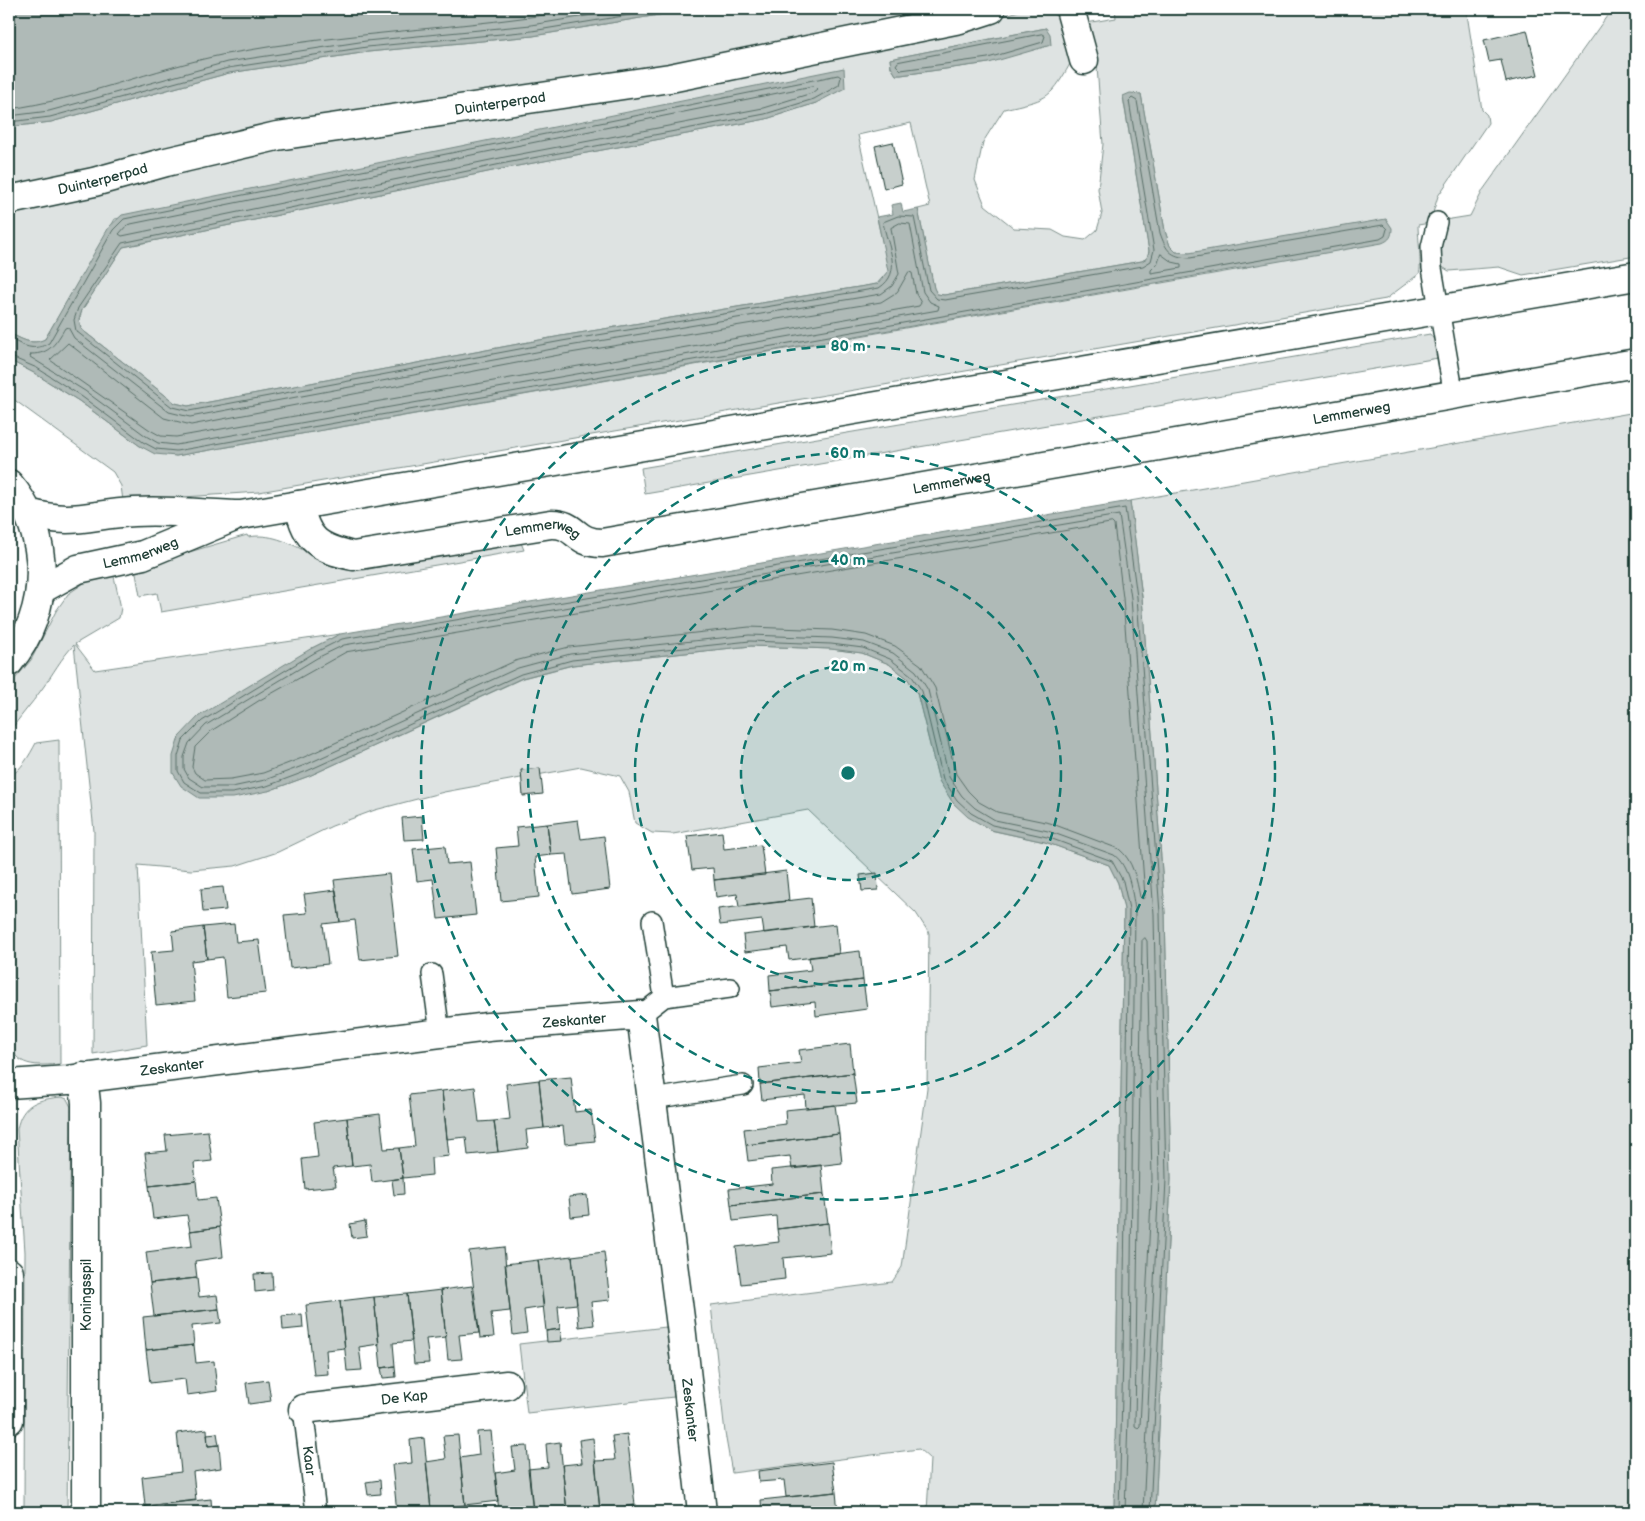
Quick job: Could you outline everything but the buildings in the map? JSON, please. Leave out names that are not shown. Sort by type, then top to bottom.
[{"type":"street","name":"Duinterperpad","points":[[9,200],[86,184],[175,159],[277,136],[670,78],[950,21],[991,9]]},
{"type":"street","points":[[1070,9],[1084,60]]},
{"type":"street","name":"Lemmerweg","points":[[28,513],[70,521],[134,512],[241,514],[1636,276]]},
{"type":"street","name":"Lemmerweg","points":[[299,505],[303,525],[311,536],[331,550],[353,556],[550,524],[568,527],[584,541],[602,543],[1636,363]]},
{"type":"street","points":[[9,484],[28,513],[40,551],[38,605],[28,632],[9,662]]},
{"type":"street","name":"Lemmerweg","points":[[40,590],[78,569],[143,555],[241,514]]},
{"type":"street","name":"Zeskanter","points":[[9,1084],[83,1078],[488,1027],[641,1015],[682,1336],[702,1512]]},
{"type":"street","name":"Koningsspil","points":[[83,1078],[86,1123],[86,1512]]},
{"type":"street","points":[[9,1273],[9,1420]]},
{"type":"street","name":"De Kap","points":[[303,1409],[507,1385]]},
{"type":"lane","points":[[1437,222],[1431,257],[1454,396]]},
{"type":"lane","points":[[652,920],[664,997]]},
{"type":"lane","points":[[432,974],[440,1033]]},
{"type":"lane","points":[[641,1015],[664,997],[730,988]]},
{"type":"lane","points":[[652,1099],[743,1085]]},
{"type":"lane","name":"Kaar","points":[[303,1409],[316,1512]]},
{"type":"shaded area","points":[[694,9],[958,9],[789,46],[9,189],[9,127],[51,122],[229,73],[368,52],[533,36]]},
{"type":"shaded area","points":[[1025,9],[1047,9],[1061,20],[1070,64],[1057,86],[1044,97],[1004,109],[983,142],[975,180],[985,205],[1014,228],[1052,230],[1065,237],[1085,240],[1097,230],[1102,213],[1098,189],[1103,144],[1097,67],[1086,23],[1116,18],[1115,9],[1471,9],[1467,14],[1482,110],[1487,115],[1488,123],[1438,196],[1430,223],[1418,225],[1419,274],[1386,299],[259,492],[123,501],[121,486],[113,472],[9,396],[9,360],[79,401],[140,446],[176,456],[1247,268],[1189,253],[1176,252],[1170,246],[1165,231],[1141,94],[1123,97],[1149,251],[1147,258],[1142,261],[944,295],[937,294],[934,289],[918,209],[930,206],[911,123],[858,135],[889,271],[877,284],[561,336],[188,406],[175,403],[81,329],[79,320],[82,310],[123,247],[507,168],[766,119],[816,103],[115,219],[45,339],[31,342],[9,333],[9,208],[168,170],[980,23]],"holes":[[[1046,28],[989,63],[896,75],[891,67],[890,59]]]},
{"type":"shaded area","points":[[1612,9],[1636,9],[1636,256],[1523,275],[1499,267],[1449,271],[1439,265],[1438,256],[1445,220],[1470,216],[1483,190]]},
{"type":"shaded area","points":[[1430,334],[1439,347],[1438,358],[645,494],[641,468]]},
{"type":"shaded area","points":[[1636,412],[1636,1512],[1155,1512],[1171,1179],[1165,913],[1142,597],[1130,501]]},
{"type":"shaded area","points":[[247,535],[248,537],[264,536],[279,539],[307,552],[309,550],[342,567],[364,570],[520,540],[524,550],[161,612],[157,593],[140,596],[135,568]]},
{"type":"shaded area","points":[[113,572],[121,608],[119,618],[75,644],[95,670],[340,634],[312,648],[268,791],[309,776],[523,678],[573,665],[751,646],[831,649],[862,653],[889,664],[907,678],[917,693],[939,781],[990,830],[1045,842],[1109,865],[1118,883],[1124,909],[1114,1512],[927,1512],[930,1459],[919,1449],[732,1473],[725,1433],[711,1305],[892,1282],[902,1267],[927,1088],[929,933],[916,913],[808,810],[673,834],[652,833],[635,823],[629,792],[620,776],[581,767],[444,792],[375,810],[332,826],[278,852],[235,866],[191,870],[138,865],[147,1045],[93,1054],[94,831],[74,645],[9,733],[9,686],[31,660],[56,611],[68,594],[87,581]]},
{"type":"shaded area","points":[[59,740],[60,1064],[35,1065],[16,1056],[9,1040],[9,777],[21,766],[36,743]]},
{"type":"shaded area","points":[[62,1097],[67,1099],[71,1107],[67,1512],[24,1512],[25,1252],[17,1129],[19,1120],[27,1108],[39,1101]]},
{"type":"shaded area","points":[[666,1327],[674,1397],[527,1413],[519,1344]]},
{"type":"water","points":[[9,9],[694,9],[533,36],[368,52],[229,73],[51,122],[9,127]]},
{"type":"water","points":[[1046,28],[1050,34],[1051,45],[989,63],[901,75],[896,75],[891,67],[890,59]]},
{"type":"water","points":[[844,68],[845,88],[816,103],[766,119],[507,168],[123,247],[82,310],[79,320],[81,329],[175,403],[188,406],[561,336],[877,284],[888,271],[877,217],[893,214],[891,205],[901,203],[903,212],[918,209],[934,288],[937,294],[944,295],[1142,261],[1147,258],[1149,251],[1123,96],[1130,93],[1141,94],[1165,231],[1170,246],[1176,252],[1189,253],[1386,219],[1392,228],[1391,235],[1387,241],[1382,243],[176,456],[155,454],[140,446],[79,401],[9,360],[9,333],[31,342],[45,339],[109,227],[122,215]]},
{"type":"water","points":[[1130,501],[1142,597],[1165,913],[1171,1179],[1155,1512],[1114,1512],[1124,909],[1118,883],[1109,865],[1045,842],[991,830],[968,817],[953,803],[939,781],[917,693],[907,678],[889,664],[862,653],[831,649],[751,646],[572,665],[522,678],[309,776],[268,791],[233,798],[199,798],[181,786],[173,773],[173,756],[179,737],[199,716],[312,648],[340,634]]}]
